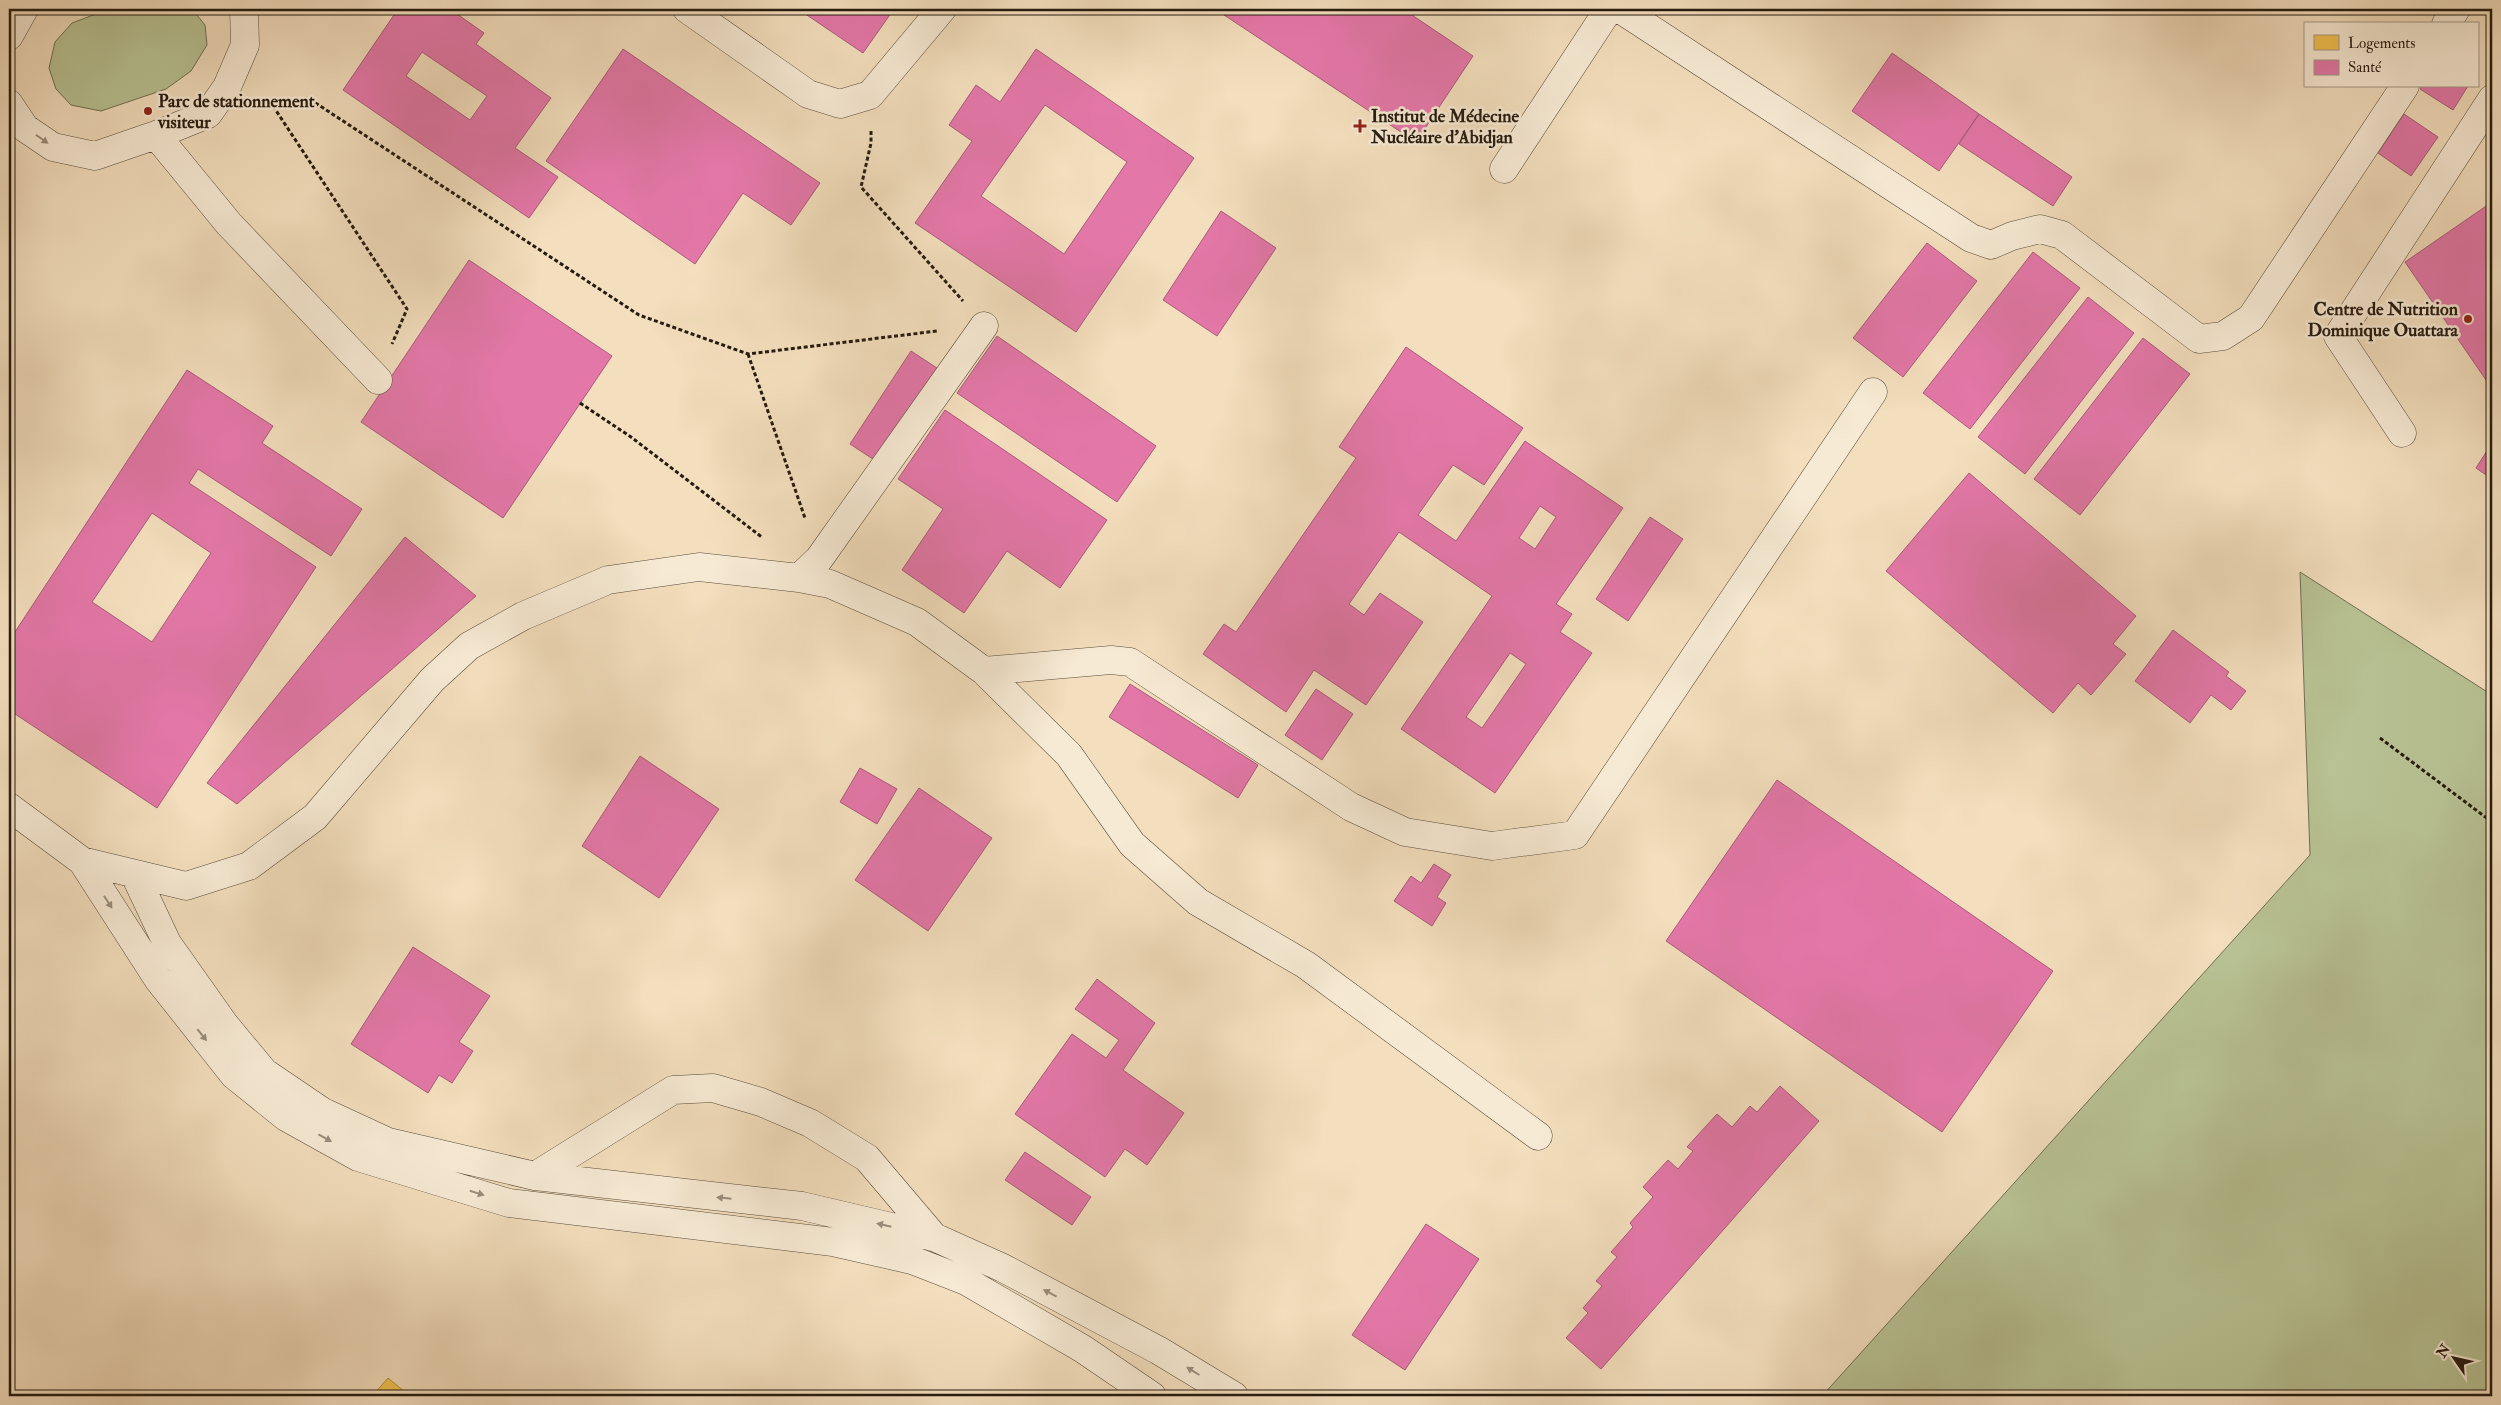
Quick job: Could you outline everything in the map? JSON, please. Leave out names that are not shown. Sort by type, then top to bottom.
[{"type":"lane","points":[[9,36],[24,9]]},
{"type":"lane","points":[[9,104],[26,128],[53,147],[95,156],[156,135],[208,114],[227,87],[245,45],[244,9]]},
{"type":"lane","points":[[687,9],[808,94],[840,104],[870,95],[942,9]]},
{"type":"lane","points":[[1504,169],[1609,9]]},
{"type":"lane","points":[[1620,9],[1971,238],[1991,246],[2012,236],[2040,229],[2062,236],[2199,339],[2223,336],[2251,318],[2404,88]]},
{"type":"lane","points":[[2447,22],[2456,9]]},
{"type":"lane","points":[[2402,434],[2338,336],[2492,99]]},
{"type":"lane","points":[[156,135],[230,224],[378,380]]},
{"type":"lane","points":[[808,569],[984,326]]},
{"type":"lane","points":[[984,671],[1111,660],[1130,662],[1351,807],[1405,832],[1492,846],[1575,835],[1873,392]]},
{"type":"lane","points":[[82,861],[186,886],[249,866],[315,817],[432,680],[469,646],[523,616],[608,580],[699,567],[808,569],[830,584],[917,622],[984,671],[1069,755],[1132,844],[1198,902],[1306,965],[1538,1136]]},
{"type":"lane","points":[[9,807],[82,861],[158,979],[234,1075],[286,1117],[358,1156],[509,1203],[833,1242],[912,1260],[966,1281],[1083,1349],[1152,1396]]},
{"type":"lane","points":[[134,875],[167,943],[225,1025],[264,1072],[323,1112],[388,1142],[535,1176],[802,1206],[934,1237],[1003,1268],[1150,1345],[1234,1396]]},
{"type":"lane","points":[[535,1176],[673,1090],[713,1088],[761,1102],[810,1123],[867,1158],[934,1237]]},
{"type":"path","points":[[227,87],[273,106],[406,309],[378,380]]},
{"type":"path","points":[[870,95],[871,143],[862,187],[984,326]]},
{"type":"path","points":[[273,106],[308,98],[639,315],[748,354],[984,326]]},
{"type":"path","points":[[748,354],[808,569]]},
{"type":"path","points":[[580,403],[631,437],[808,569]]},
{"type":"path","points":[[2380,738],[2492,822]]},
{"type":"green space","points":[[109,9],[192,9],[205,25],[207,45],[191,71],[166,89],[101,111],[71,105],[56,89],[49,68],[55,42],[72,23]]},
{"type":"green space","points":[[2300,572],[2492,695],[2492,1396],[1822,1396],[2310,855]]},
{"type":"building: Logements","points":[[388,1378],[410,1396],[372,1396]]},
{"type":"building: Santé","points":[[398,9],[450,9],[484,33],[476,44],[551,98],[515,148],[558,177],[529,218],[343,90]],"holes":[[[422,52],[487,96],[470,120],[406,76]]]},
{"type":"building: Santé","points":[[798,9],[894,9],[863,53]]},
{"type":"building: Santé","points":[[1215,9],[1403,9],[1473,56],[1416,142]]},
{"type":"building: Santé","points":[[623,49],[820,183],[791,225],[743,193],[695,264],[546,161]]},
{"type":"building: Santé","points":[[1036,49],[1194,158],[1076,332],[915,223],[972,141],[949,125],[976,85],[1000,102]],"holes":[[[1045,105],[1127,162],[1064,254],[981,196]]]},
{"type":"building: Santé","points":[[1892,53],[1979,114],[1939,171],[1852,111]]},
{"type":"building: Santé","points":[[2421,88],[2467,88],[2453,110]]},
{"type":"building: Santé","points":[[1979,114],[2072,177],[2053,206],[1959,144]]},
{"type":"building: Santé","points":[[2404,114],[2438,137],[2411,176],[2378,153]]},
{"type":"building: Santé","name":"Centre de Nutrition Dominique Ouattara","points":[[2492,202],[2492,376],[2486,380],[2405,262]]},
{"type":"building: Santé","points":[[1221,211],[1276,248],[1217,336],[1163,300]]},
{"type":"building: Santé","points":[[1927,243],[1977,281],[1903,377],[1853,338]]},
{"type":"building: Santé","points":[[2033,252],[2080,288],[1970,429],[1923,393]]},
{"type":"building: Santé","points":[[469,260],[612,356],[503,518],[361,422]]},
{"type":"building: Santé","points":[[2088,297],[2134,333],[2025,474],[1978,437]]},
{"type":"building: Santé","points":[[997,336],[1156,446],[1117,502],[957,393]]},
{"type":"building: Santé","points":[[2143,338],[2190,374],[2080,515],[2034,479]]},
{"type":"building: Santé","points":[[1406,347],[1523,428],[1484,485],[1453,465],[1418,515],[1456,541],[1525,441],[1623,508],[1556,604],[1572,614],[1560,632],[1592,653],[1495,793],[1401,729],[1492,596],[1399,532],[1349,604],[1364,615],[1380,593],[1423,622],[1366,705],[1314,670],[1286,712],[1203,654],[1224,624],[1236,632],[1356,458],[1339,447]],"holes":[[[1540,506],[1556,517],[1535,549],[1519,538]],[[1510,653],[1526,664],[1482,728],[1466,717]]]},
{"type":"building: Santé","points":[[911,351],[943,372],[882,465],[850,444]]},
{"type":"building: Santé","points":[[187,370],[273,426],[262,443],[362,509],[331,556],[198,469],[189,483],[316,567],[157,808],[9,710],[9,641]],"holes":[[[152,513],[211,553],[152,642],[92,602]]]},
{"type":"building: Santé","points":[[945,410],[1107,520],[1060,588],[1007,551],[964,613],[902,570],[943,509],[898,479]]},
{"type":"building: Santé","points":[[2492,443],[2492,479],[2476,468]]},
{"type":"building: Santé","points":[[1969,473],[2136,616],[2113,644],[2126,654],[2091,695],[2078,683],[2053,713],[1886,571]]},
{"type":"building: Santé","points":[[1650,517],[1683,539],[1628,621],[1596,599]]},
{"type":"building: Santé","points":[[405,537],[476,596],[237,804],[207,783]]},
{"type":"building: Santé","points":[[2173,630],[2229,672],[2226,676],[2246,691],[2231,710],[2211,695],[2190,723],[2135,681]]},
{"type":"building: Santé","points":[[1130,684],[1258,765],[1238,798],[1109,717]]},
{"type":"building: Santé","points":[[1316,689],[1353,714],[1322,760],[1285,735]]},
{"type":"building: Santé","points":[[640,756],[719,809],[659,898],[582,846]]},
{"type":"building: Santé","points":[[860,768],[897,789],[877,824],[840,802]]},
{"type":"building: Santé","points":[[1777,780],[2053,971],[1942,1132],[1666,941]]},
{"type":"building: Santé","points":[[919,788],[992,838],[928,931],[855,880]]},
{"type":"building: Santé","points":[[1434,864],[1451,875],[1437,897],[1446,903],[1432,926],[1394,901],[1411,876],[1421,883]]},
{"type":"building: Santé","points":[[413,947],[490,996],[459,1042],[473,1051],[452,1083],[439,1075],[428,1093],[351,1044]]},
{"type":"building: Santé","points":[[1097,979],[1155,1023],[1123,1070],[1184,1113],[1147,1165],[1125,1149],[1105,1177],[1015,1114],[1072,1034],[1106,1058],[1119,1040],[1075,1009]]},
{"type":"building: Santé","points":[[1780,1086],[1819,1121],[1601,1369],[1566,1338],[1588,1313],[1583,1308],[1602,1286],[1596,1281],[1617,1257],[1611,1252],[1633,1227],[1630,1223],[1653,1197],[1643,1187],[1668,1160],[1678,1169],[1693,1151],[1687,1147],[1717,1114],[1732,1127],[1750,1106],[1757,1112]]},
{"type":"building: Santé","points":[[1025,1152],[1091,1197],[1072,1225],[1005,1180]]},
{"type":"building: Santé","points":[[1426,1224],[1479,1259],[1405,1370],[1352,1335]]},
{"type":"place","name":"Parc de stationnement visiteur","points":[[148,111]]},
{"type":"place","name":"Institut de Médecine Nucléaire d'Abidjan","points":[[1360,126]]},
{"type":"place","name":"Centre de Nutrition Dominique Ouattara","points":[[2468,319]]}]
